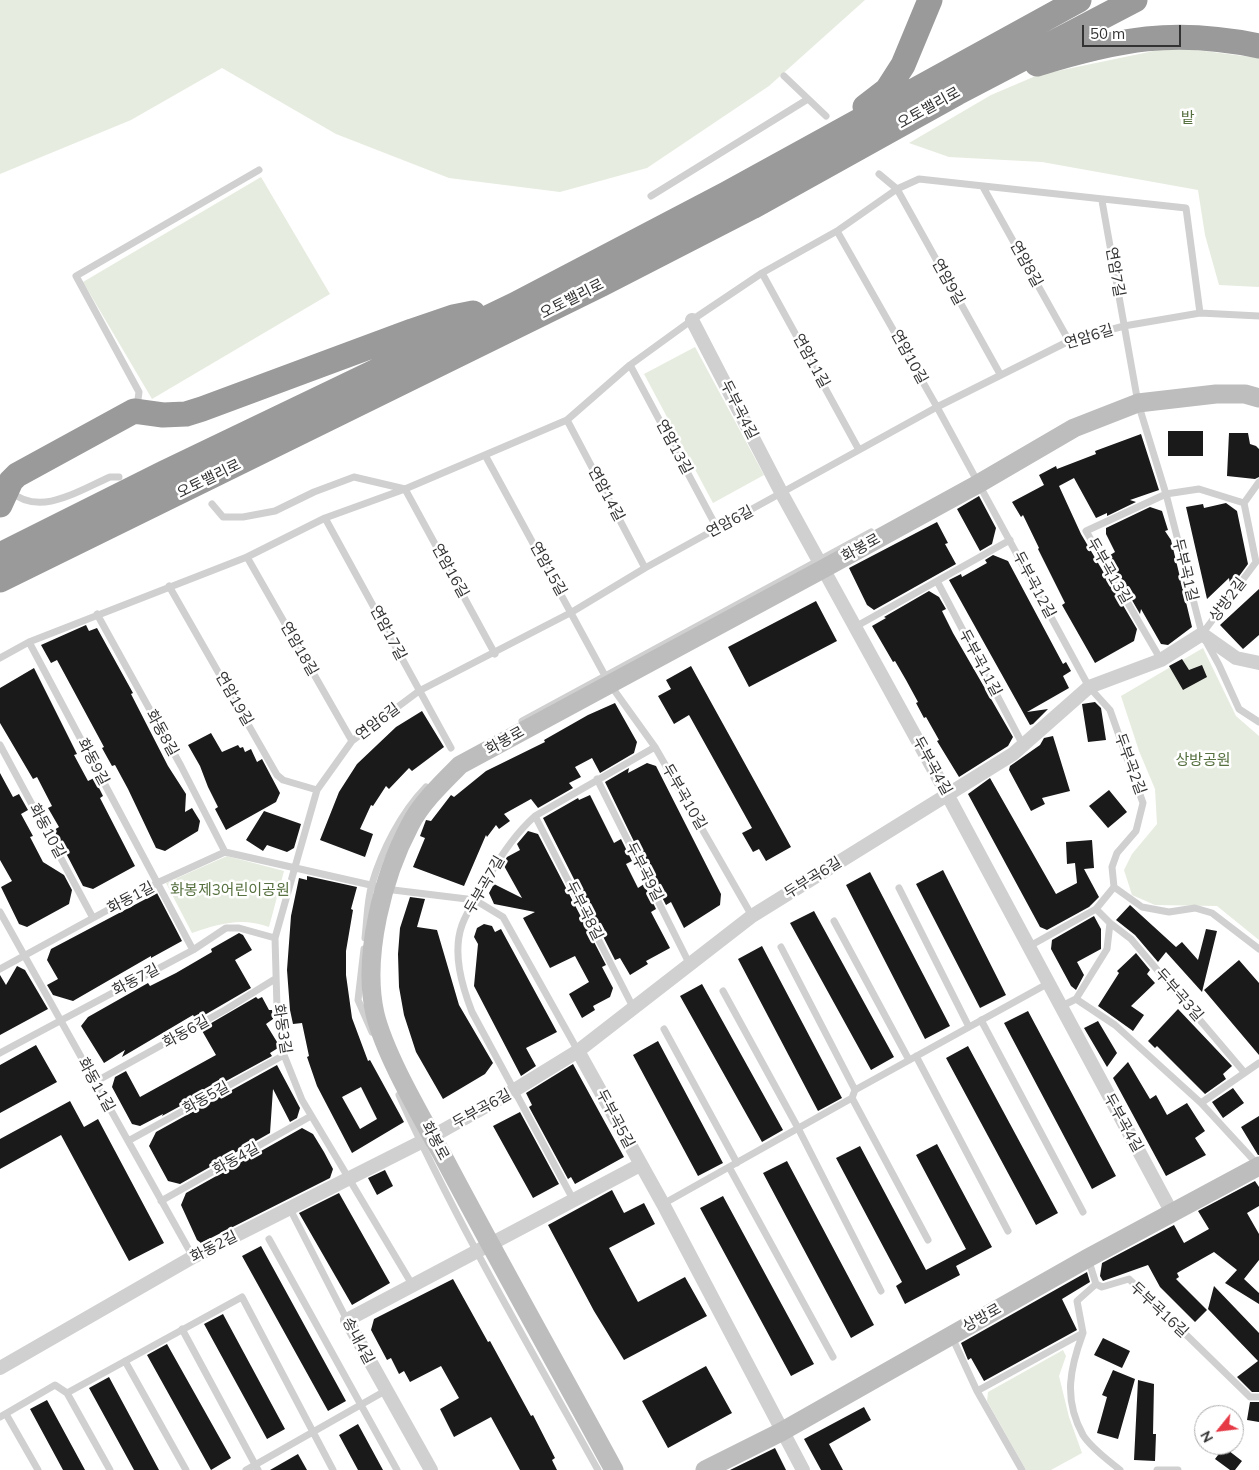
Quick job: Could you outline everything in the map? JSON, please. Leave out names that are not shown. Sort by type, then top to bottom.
[{"type":"highway","points":[[813,146],[888,90],[903,65],[930,0]]},
{"type":"highway","name":"오토밸리로","points":[[0,555],[164,473],[514,305],[726,194],[1079,0]]},
{"type":"highway","name":"오토밸리로","points":[[0,580],[602,284],[752,207],[957,93],[1135,0]]},
{"type":"highway","points":[[957,93],[1013,71],[1066,55],[1142,38],[1200,37],[1259,46]]},
{"type":"highway","points":[[4,497],[11,481],[25,470],[134,411],[163,416],[186,414],[412,330],[453,317],[514,305]]},
{"type":"street","name":"두부곡4길","points":[[692,320],[782,494],[947,794],[1047,984],[1172,1213]]},
{"type":"street","name":"화봉로","points":[[614,1470],[483,1248],[427,1140],[375,1014],[371,958],[378,887],[410,825],[459,762],[607,679],[1074,428],[1138,403],[1216,394],[1245,394],[1259,398]]},
{"type":"street","name":"두부곡6길","points":[[427,1140],[578,1052],[633,1007],[691,966],[752,916],[1013,754],[1088,687],[1161,660],[1202,634]]},
{"type":"street","points":[[1202,634],[1236,658],[1259,663]]},
{"type":"street","name":"두부곡5길","points":[[578,1052],[663,1204],[781,1432],[803,1470]]},
{"type":"street","name":"화동2길","points":[[0,1368],[193,1257],[427,1140]]},
{"type":"street","points":[[347,1320],[640,1165]]},
{"type":"street","name":"상방로","points":[[705,1470],[781,1432],[1088,1258],[1259,1166]]},
{"type":"street","name":"송내4길","points":[[347,1320],[431,1470]]},
{"type":"lane","points":[[784,76],[826,116]]},
{"type":"lane","points":[[651,196],[808,99]]},
{"type":"lane","points":[[134,411],[139,402],[139,392],[76,276],[259,170]]},
{"type":"lane","points":[[879,174],[897,189]]},
{"type":"lane","points":[[0,658],[29,642],[247,557],[325,518],[405,489],[567,420],[630,365],[692,320],[762,273],[837,231],[897,189],[919,179],[1102,201],[1186,208],[1200,313]]},
{"type":"lane","name":"연암8길","points":[[984,187],[1069,341]]},
{"type":"lane","name":"연암9길","points":[[897,189],[1000,374]]},
{"type":"lane","name":"연암7길","points":[[1102,201],[1138,403]]},
{"type":"lane","name":"연암10길","points":[[837,231],[977,481]]},
{"type":"lane","name":"연암11길","points":[[762,273],[859,450]]},
{"type":"lane","name":"연암6길","points":[[295,867],[317,790],[352,742],[419,691],[495,654],[572,612],[645,568],[937,407],[1069,341],[1124,326],[1200,313],[1259,316]]},
{"type":"lane","name":"연암13길","points":[[630,365],[717,528]]},
{"type":"lane","name":"두부곡1길","points":[[1138,403],[1166,494],[1202,634],[1219,665],[1239,709],[1259,722]]},
{"type":"lane","name":"연암14길","points":[[567,420],[645,568]]},
{"type":"lane","name":"연암15길","points":[[485,456],[607,679]]},
{"type":"lane","points":[[4,497],[30,503],[44,503],[110,477],[119,477]]},
{"type":"lane","points":[[212,504],[223,517],[243,517],[275,511],[314,492],[354,477],[405,489]]},
{"type":"lane","points":[[905,514],[977,481]]},
{"type":"lane","name":"두부곡12길","points":[[977,481],[1088,687]]},
{"type":"lane","points":[[1166,494],[1199,489],[1244,503],[1259,482]]},
{"type":"lane","name":"연암16길","points":[[405,489],[495,654]]},
{"type":"lane","name":"두부곡13길","points":[[1161,660],[1086,531],[1166,494]]},
{"type":"lane","name":"상방2길","points":[[1202,634],[1256,562],[1244,503]]},
{"type":"lane","name":"연암17길","points":[[325,518],[451,748]]},
{"type":"lane","points":[[821,565],[879,528]]},
{"type":"lane","points":[[855,627],[1010,540]]},
{"type":"lane","name":"연암18길","points":[[247,557],[352,742]]},
{"type":"lane","name":"두부곡11길","points":[[937,581],[1023,745]]},
{"type":"lane","name":"연암19길","points":[[169,586],[277,775],[284,780],[317,790]]},
{"type":"lane","name":"화동8길","points":[[97,614],[181,766],[225,852]]},
{"type":"lane","name":"화동9길","points":[[29,642],[193,950]]},
{"type":"lane","points":[[514,726],[607,679]]},
{"type":"lane","name":"두부곡10길","points":[[607,679],[655,747],[752,916]]},
{"type":"lane","name":"두부곡2길","points":[[1088,687],[1110,710],[1144,803],[1136,831],[1117,853],[1112,867],[1114,887]]},
{"type":"lane","name":"화동10길","points":[[0,745],[93,918]]},
{"type":"lane","name":"두부곡7길","points":[[574,1201],[513,1091],[472,1012],[461,985],[459,954],[462,926],[475,900],[507,848],[534,816],[655,747]]},
{"type":"lane","name":"두부곡9길","points":[[597,779],[691,966]]},
{"type":"lane","name":"두부곡8길","points":[[534,816],[633,1007]]},
{"type":"lane","points":[[225,852],[378,887]]},
{"type":"lane","name":"화동1길","points":[[0,969],[157,883],[225,852]]},
{"type":"lane","name":"화동3길","points":[[295,867],[275,938],[277,1008],[284,1055],[302,1100],[413,1286]]},
{"type":"lane","name":"두부곡5길","points":[[378,887],[475,900],[503,917],[578,1052]]},
{"type":"lane","points":[[1028,948],[1096,909],[1114,887],[1142,907],[1169,912],[1195,908],[1212,913],[1259,949]]},
{"type":"lane","points":[[899,888],[969,1027]]},
{"type":"lane","name":"두부곡3길","points":[[1096,909],[1110,924],[1131,939],[1244,1072]]},
{"type":"lane","name":"화동11길","points":[[0,912],[193,1257]]},
{"type":"lane","points":[[834,921],[909,1060]]},
{"type":"lane","points":[[1060,1007],[1076,999],[1107,949],[1110,924]]},
{"type":"lane","name":"화동7길","points":[[0,1053],[193,950],[226,928],[239,928],[275,938]]},
{"type":"lane","points":[[781,947],[855,1090]]},
{"type":"lane","name":"화동6길","points":[[95,1082],[225,1010],[275,979]]},
{"type":"lane","points":[[663,1204],[852,1098],[855,1090],[1047,984]]},
{"type":"lane","points":[[722,991],[798,1128],[881,1291]]},
{"type":"lane","points":[[1076,999],[1115,1026],[1201,1103],[1259,1166]]},
{"type":"lane","points":[[982,1020],[1083,1212]]},
{"type":"lane","points":[[664,1028],[737,1162]]},
{"type":"lane","name":"화동5길","points":[[128,1141],[284,1055]]},
{"type":"lane","points":[[916,1056],[1008,1231]]},
{"type":"lane","points":[[1201,1103],[1259,1063]]},
{"type":"lane","points":[[852,1098],[928,1240]]},
{"type":"lane","name":"화동4길","points":[[161,1201],[311,1116]]},
{"type":"lane","points":[[729,1167],[833,1357]]},
{"type":"lane","name":"송내4길","points":[[290,1209],[347,1320]]},
{"type":"lane","points":[[269,1239],[397,1470]]},
{"type":"lane","points":[[483,1248],[598,1470]]},
{"type":"lane","points":[[1088,1258],[1096,1284],[1077,1301],[1083,1333],[1072,1362],[1070,1398],[1084,1435],[1120,1470]]},
{"type":"lane","name":"두부곡16길","points":[[1096,1284],[1102,1287],[1129,1279],[1250,1397],[1259,1397]]},
{"type":"lane","points":[[67,1393],[242,1297],[333,1470]]},
{"type":"lane","points":[[182,1329],[257,1467]]},
{"type":"lane","points":[[977,1391],[1083,1333]]},
{"type":"lane","points":[[951,1336],[977,1391],[1022,1470]]},
{"type":"lane","points":[[125,1361],[186,1470]]},
{"type":"lane","points":[[38,1470],[3,1415],[55,1384],[67,1393],[110,1470]]},
{"type":"lane","points":[[246,1470],[257,1467],[313,1432],[386,1392]]},
{"type":"lane","points":[[1157,1470],[1178,1470]]},
{"type":"green space","points":[[0,0],[865,0],[769,86],[647,168],[560,192],[449,178],[336,134],[222,68],[131,120],[0,174]]},
{"type":"green space","name":"밭","points":[[1173,47],[1259,58],[1259,287],[1219,285],[1205,235],[1198,190],[1042,162],[949,157],[909,143],[991,95],[1038,75]]},
{"type":"green space","points":[[261,177],[330,294],[152,399],[83,282]]},
{"type":"green space","points":[[695,347],[764,475],[713,503],[644,374]]},
{"type":"green space","name":"상방공원","points":[[1203,648],[1236,716],[1259,736],[1259,940],[1217,906],[1155,905],[1132,895],[1124,870],[1132,854],[1157,824],[1155,789],[1139,751],[1121,696]]},
{"type":"green space","name":"화봉제3어린이공원","points":[[227,856],[284,871],[269,927],[249,922],[239,922],[211,927],[192,933],[166,883]]},
{"type":"green space","points":[[1063,1350],[1066,1356],[1059,1376],[1069,1417],[1082,1453],[1051,1470],[1026,1470],[987,1401],[988,1392]]},
{"type":"building","points":[[1168,431],[1203,431],[1203,456],[1168,456]]},
{"type":"building","points":[[1229,433],[1248,433],[1250,444],[1259,449],[1259,477],[1255,479],[1227,476]]},
{"type":"building","points":[[1141,434],[1159,490],[1130,500],[1136,502],[1107,516],[1107,513],[1096,518],[1074,478],[1059,486],[1081,534],[1137,629],[1134,641],[1095,663],[1062,605],[1065,603],[1023,515],[1021,517],[1012,502],[1044,485],[1039,475],[1056,466],[1057,469],[1096,454],[1095,451]]},
{"type":"building","points":[[979,496],[996,528],[992,544],[980,551],[957,509]]},
{"type":"building","points":[[1226,503],[1237,511],[1248,564],[1237,579],[1230,584],[1229,578],[1207,599],[1186,507],[1203,504],[1204,508]]},
{"type":"building","points":[[1150,507],[1162,511],[1168,530],[1165,531],[1171,540],[1192,627],[1168,645],[1161,644],[1141,609],[1140,614],[1107,557],[1115,552],[1106,534],[1106,528]]},
{"type":"building","points":[[937,522],[948,543],[945,544],[956,564],[874,610],[867,605],[849,568]]},
{"type":"building","points":[[993,555],[1008,561],[1063,664],[1066,662],[1071,671],[1063,676],[1069,688],[1027,712],[1048,709],[1030,725],[949,580],[961,574],[962,577],[987,563],[985,560]]},
{"type":"building","points":[[1259,589],[1259,635],[1243,649],[1220,625]]},
{"type":"building","points":[[929,591],[939,597],[946,609],[942,611],[953,633],[1013,737],[1008,746],[959,777],[937,741],[939,740],[926,717],[924,718],[906,680],[872,626]]},
{"type":"building","points":[[816,601],[837,641],[749,687],[728,647]]},
{"type":"building","points":[[86,625],[89,631],[97,628],[133,693],[131,694],[168,766],[186,794],[185,812],[192,808],[200,821],[198,831],[165,851],[156,848],[128,789],[115,765],[112,766],[102,748],[104,747],[57,660],[51,663],[41,645]]},
{"type":"building","points":[[1182,659],[1189,670],[1202,665],[1207,677],[1183,690],[1169,666]]},
{"type":"building","points":[[691,666],[791,847],[766,861],[759,849],[753,852],[742,833],[752,828],[689,715],[674,724],[658,696],[671,689],[666,680]]},
{"type":"building","points":[[34,668],[77,754],[74,755],[88,781],[94,778],[103,796],[100,798],[135,866],[93,889],[83,886],[54,830],[59,827],[48,808],[52,806],[37,777],[33,779],[0,723],[0,688]]},
{"type":"building","points":[[1095,702],[1101,708],[1106,740],[1088,742],[1082,704]]},
{"type":"building","points":[[615,703],[637,742],[634,753],[600,773],[592,758],[575,767],[581,777],[569,783],[573,788],[538,808],[531,799],[504,814],[510,821],[499,829],[496,825],[487,837],[486,835],[464,886],[413,867],[425,838],[420,836],[426,820],[431,821],[451,795],[454,797],[486,771],[545,742],[544,740],[588,715]]},
{"type":"building","points":[[422,711],[444,747],[412,771],[409,768],[389,789],[386,786],[373,806],[371,805],[360,829],[373,834],[365,857],[320,840],[339,792],[357,764],[396,727]]},
{"type":"building","points":[[211,733],[222,752],[238,745],[240,748],[243,747],[245,752],[251,749],[257,762],[262,759],[280,793],[276,802],[226,830],[215,809],[218,807],[200,766],[188,745]]},
{"type":"building","points":[[1053,736],[1070,791],[1042,798],[1045,804],[1031,811],[1009,770],[1010,766],[1040,745],[1044,738]]},
{"type":"building","points":[[647,763],[656,766],[721,894],[720,905],[684,928],[671,902],[666,905],[653,880],[656,878],[644,855],[641,856],[605,782],[629,768],[628,773]]},
{"type":"building","points":[[0,773],[13,797],[19,794],[28,810],[21,814],[33,836],[30,837],[43,862],[64,875],[72,890],[69,904],[27,927],[19,924],[1,887],[12,881],[0,860]]},
{"type":"building","points":[[990,778],[1056,894],[1077,883],[1075,863],[1067,864],[1066,842],[1092,840],[1094,868],[1084,869],[1099,897],[1089,907],[1047,930],[1040,927],[968,794]]},
{"type":"building","points":[[1109,790],[1127,812],[1108,828],[1089,806]]},
{"type":"building","points":[[590,795],[614,843],[621,839],[632,861],[626,864],[638,888],[644,884],[656,909],[651,912],[670,948],[646,961],[648,964],[630,975],[620,958],[615,960],[543,818],[578,798],[579,800]]},
{"type":"building","points":[[264,811],[301,824],[294,848],[287,852],[267,845],[263,851],[246,840]]},
{"type":"building","points":[[528,831],[538,834],[606,965],[602,967],[613,988],[610,997],[593,1006],[595,1010],[582,1018],[569,994],[589,982],[575,956],[550,968],[523,918],[535,912],[494,904],[489,893],[494,884],[522,898],[503,864],[507,857],[520,850],[517,844]]},
{"type":"building","points":[[943,870],[1006,995],[980,1008],[916,884]]},
{"type":"building","points":[[870,872],[950,1026],[925,1039],[846,885]]},
{"type":"building","points":[[307,876],[357,887],[351,909],[353,910],[346,951],[346,975],[352,1018],[368,1061],[370,1060],[404,1122],[352,1153],[317,1086],[307,1057],[309,1056],[302,1023],[293,1024],[290,1010],[287,970],[291,916],[299,878],[307,880]],"holes":[[[361,1087],[377,1119],[360,1129],[342,1097]]]},
{"type":"building","points":[[157,893],[182,941],[151,958],[151,956],[73,1001],[53,995],[47,985],[58,979],[47,960],[51,949]]},
{"type":"building","points":[[410,897],[425,899],[417,927],[437,930],[459,1005],[493,1063],[485,1074],[443,1099],[416,1052],[404,1015],[399,987],[398,954],[400,928]]},
{"type":"building","points":[[1130,905],[1176,947],[1182,942],[1198,960],[1206,929],[1217,931],[1202,992],[1166,952],[1158,962],[1135,935],[1116,920]]},
{"type":"building","points":[[814,911],[894,1057],[871,1070],[790,923]]},
{"type":"building","points":[[1094,916],[1101,929],[1101,949],[1077,962],[1084,975],[1076,990],[1071,986],[1051,949],[1052,940]]},
{"type":"building","points":[[484,924],[492,926],[495,932],[501,929],[557,1032],[526,1048],[536,1066],[521,1076],[474,986],[478,944],[474,937],[477,928]]},
{"type":"building","points":[[239,933],[243,935],[252,950],[235,960],[251,988],[196,1020],[193,1015],[122,1057],[125,1050],[104,1063],[81,1026],[88,1017],[148,983],[150,986],[176,973],[212,952],[211,949]]},
{"type":"building","points":[[762,946],[842,1098],[818,1111],[738,959]]},
{"type":"building","points":[[1136,953],[1150,970],[1147,974],[1155,983],[1131,1006],[1144,1015],[1133,1031],[1098,1006],[1119,973],[1117,971]]},
{"type":"building","points":[[1239,960],[1259,983],[1259,1055],[1204,990]]},
{"type":"building","points":[[17,966],[25,970],[48,1009],[0,1035],[0,975],[6,985]]},
{"type":"building","points":[[702,984],[783,1130],[762,1142],[680,996]]},
{"type":"building","points":[[256,997],[258,999],[262,997],[269,1010],[272,1010],[273,1019],[266,1024],[277,1042],[278,1048],[270,1053],[272,1056],[162,1116],[163,1114],[140,1126],[132,1124],[112,1087],[115,1077],[126,1071],[140,1097],[216,1055],[201,1029]]},
{"type":"building","points":[[1178,1009],[1232,1066],[1223,1074],[1226,1079],[1205,1094],[1157,1046],[1155,1048],[1148,1041]]},
{"type":"building","points":[[1028,1011],[1116,1176],[1092,1189],[1004,1023]]},
{"type":"building","points":[[1098,1021],[1117,1053],[1107,1067],[1084,1028]]},
{"type":"building","points":[[658,1041],[723,1163],[698,1176],[633,1055]]},
{"type":"building","points":[[36,1045],[57,1082],[0,1113],[0,1065]]},
{"type":"building","points":[[968,1046],[1058,1213],[1036,1225],[946,1058]]},
{"type":"building","points":[[1128,1062],[1150,1099],[1156,1095],[1167,1115],[1187,1103],[1205,1131],[1195,1138],[1206,1155],[1166,1176],[1113,1078]]},
{"type":"building","points":[[573,1064],[624,1157],[575,1184],[571,1177],[568,1179],[529,1107],[532,1105],[526,1093]]},
{"type":"building","points":[[277,1065],[300,1108],[297,1118],[290,1122],[273,1089],[270,1133],[180,1184],[168,1181],[149,1146],[156,1132]]},
{"type":"building","points":[[1233,1088],[1244,1103],[1223,1118],[1212,1102]]},
{"type":"building","points":[[70,1101],[84,1127],[98,1119],[164,1243],[129,1261],[61,1135],[0,1169],[0,1139]]},
{"type":"building","points":[[520,1112],[559,1184],[533,1198],[493,1126]]},
{"type":"building","points":[[1259,1116],[1259,1155],[1258,1155],[1241,1127]]},
{"type":"building","points":[[302,1128],[313,1134],[324,1152],[333,1169],[330,1178],[201,1243],[197,1240],[181,1205],[186,1193]]},
{"type":"building","points":[[937,1144],[992,1247],[956,1266],[960,1275],[905,1304],[896,1286],[902,1282],[836,1158],[860,1146],[926,1270],[966,1249],[916,1155]]},
{"type":"building","points":[[787,1161],[874,1325],[851,1338],[763,1173]]},
{"type":"building","points":[[385,1170],[393,1186],[377,1195],[368,1178]]},
{"type":"building","points":[[1255,1181],[1259,1187],[1259,1206],[1247,1213],[1259,1234],[1259,1260],[1244,1279],[1259,1293],[1259,1304],[1225,1283],[1237,1270],[1214,1252],[1177,1273],[1179,1277],[1176,1279],[1207,1310],[1195,1322],[1160,1287],[1148,1265],[1103,1281],[1100,1276],[1102,1263],[1174,1225],[1184,1243],[1209,1229],[1198,1211]]},
{"type":"building","points":[[612,1190],[624,1213],[644,1203],[655,1224],[609,1248],[638,1302],[685,1277],[707,1316],[624,1360],[594,1311],[548,1225]]},
{"type":"building","points":[[339,1193],[390,1283],[352,1305],[299,1213]]},
{"type":"building","points":[[723,1196],[814,1364],[791,1376],[700,1208]]},
{"type":"building","points":[[261,1246],[346,1401],[328,1411],[242,1256]]},
{"type":"building","points":[[1087,1272],[1090,1282],[1062,1299],[1077,1330],[984,1381],[971,1358],[968,1360],[961,1343]]},
{"type":"building","points":[[453,1279],[531,1416],[533,1415],[555,1458],[552,1460],[557,1470],[520,1470],[491,1417],[454,1437],[440,1409],[459,1398],[441,1366],[410,1382],[404,1371],[399,1374],[391,1358],[387,1360],[371,1330],[374,1319]]},
{"type":"building","points":[[1214,1286],[1259,1333],[1259,1392],[1252,1392],[1237,1377],[1258,1361],[1208,1309]]},
{"type":"building","points":[[223,1314],[285,1429],[267,1439],[204,1324]]},
{"type":"building","points":[[1103,1338],[1130,1351],[1122,1368],[1094,1355]]},
{"type":"building","points":[[167,1344],[231,1458],[211,1470],[147,1355]]},
{"type":"building","points":[[706,1366],[732,1413],[668,1448],[642,1401]]},
{"type":"building","points":[[1113,1370],[1135,1379],[1118,1439],[1097,1433],[1107,1397],[1102,1395]]},
{"type":"building","points":[[109,1377],[159,1470],[134,1470],[89,1388]]},
{"type":"building","points":[[1138,1380],[1154,1384],[1153,1434],[1156,1434],[1155,1461],[1134,1460]]},
{"type":"building","points":[[47,1400],[85,1470],[63,1470],[30,1409]]},
{"type":"building","points":[[1250,1402],[1259,1402],[1259,1422],[1247,1420]]},
{"type":"building","points":[[864,1407],[871,1420],[829,1444],[843,1470],[821,1470],[804,1439]]},
{"type":"building","points":[[358,1424],[383,1470],[358,1470],[339,1435]]},
{"type":"building","points":[[775,1448],[786,1470],[730,1470]]},
{"type":"building","points":[[298,1454],[307,1470],[270,1470]]},
{"type":"building","points":[[1218,1455],[1234,1455],[1242,1461],[1235,1470],[1230,1470],[1215,1459]]}]
